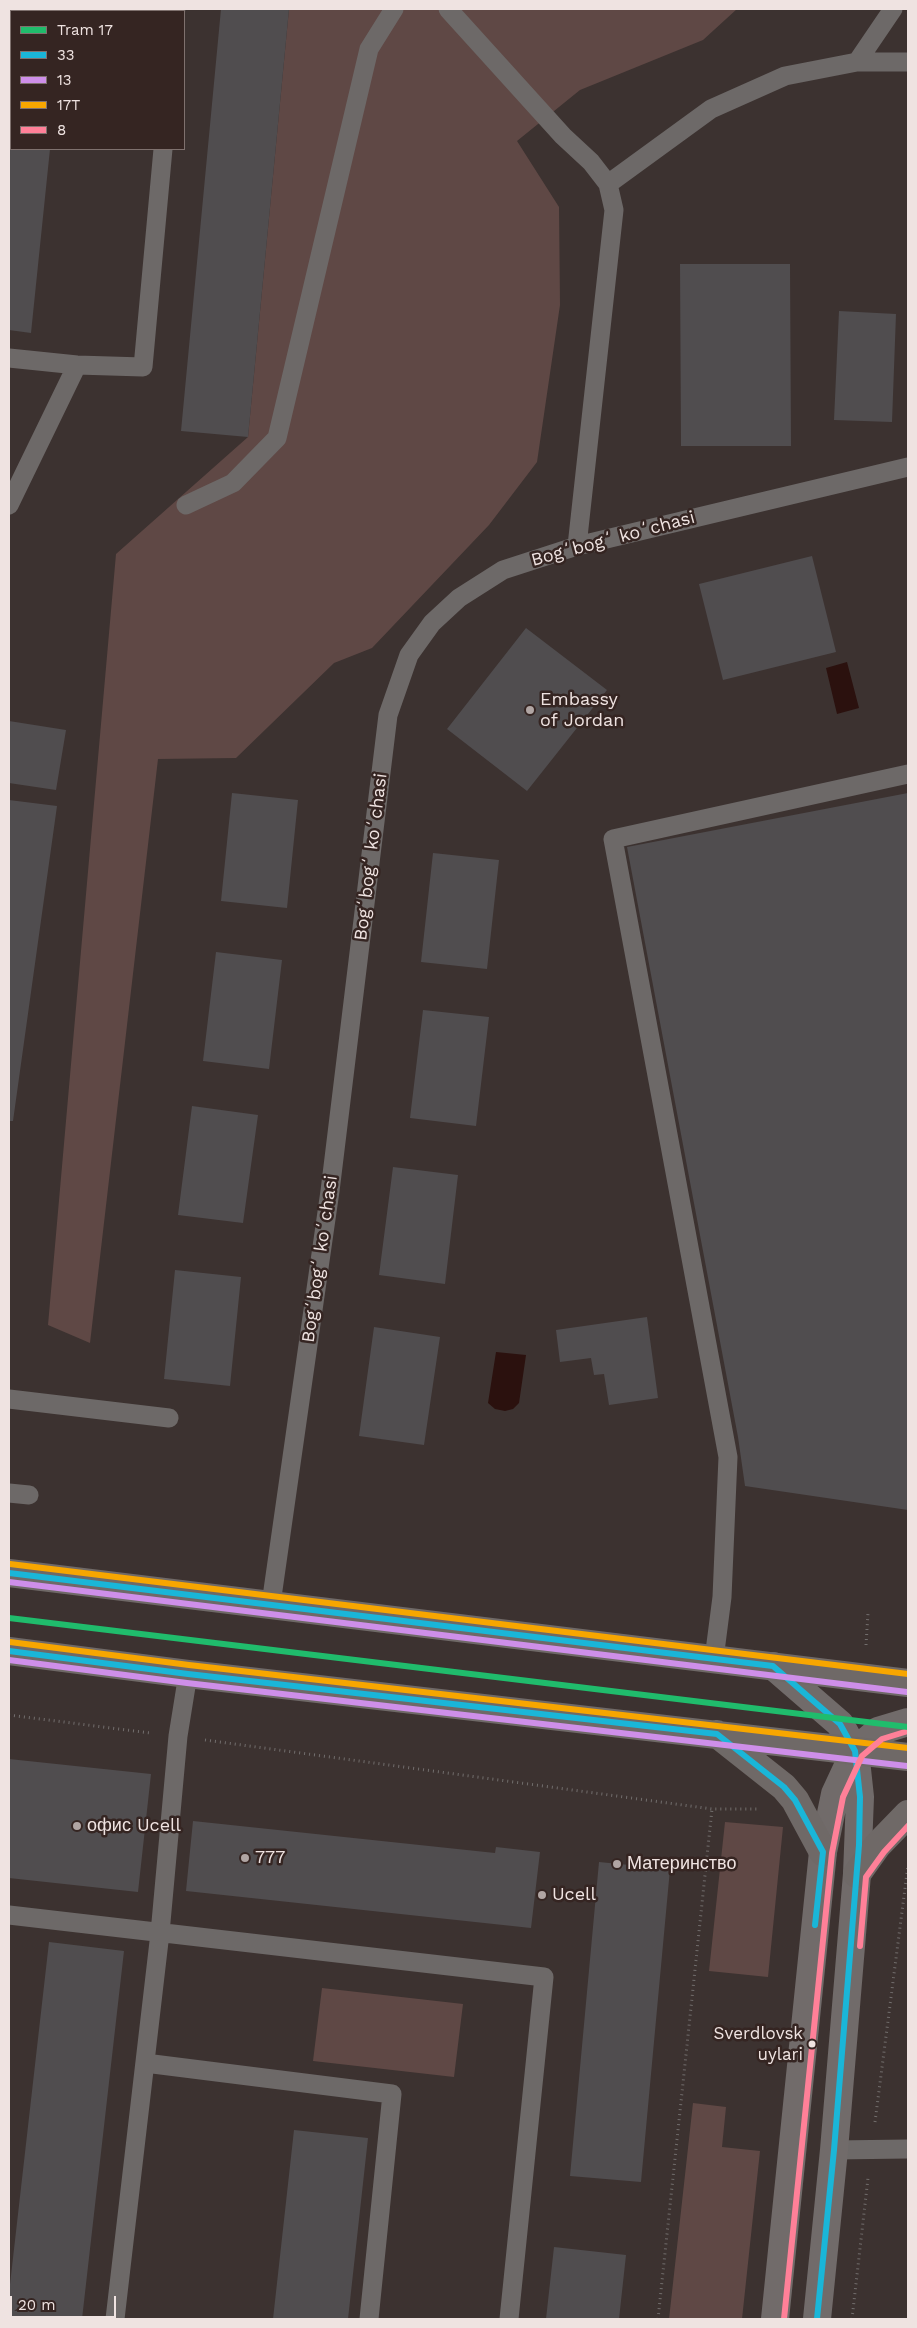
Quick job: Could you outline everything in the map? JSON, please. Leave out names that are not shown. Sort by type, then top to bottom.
[{"type":"main road","points":[[9,1573],[908,1683]]},
{"type":"main road","points":[[9,1651],[188,1674],[908,1757]]},
{"type":"main road","points":[[772,1666],[840,1724],[855,1751],[860,1796],[857,1874],[834,2150],[816,2319]]},
{"type":"main road","points":[[775,2319],[823,1852],[835,1794],[855,1751],[878,1731],[908,1722]]},
{"type":"main road","points":[[717,1734],[784,1787],[795,1800],[823,1852]]},
{"type":"main road","points":[[857,1874],[877,1846],[908,1814]]},
{"type":"lane","points":[[186,505],[233,483],[277,438],[369,49],[394,9]]},
{"type":"lane","points":[[448,9],[562,136],[591,162],[608,184],[614,210],[577,546]]},
{"type":"lane","points":[[857,62],[893,9]]},
{"type":"lane","points":[[608,184],[711,108],[785,76],[857,62],[908,62]]},
{"type":"lane","points":[[9,358],[77,365],[143,367],[163,150]]},
{"type":"lane","points":[[9,505],[77,365]]},
{"type":"lane","name":"Bogʻbogʻ koʻchasi","points":[[271,1604],[330,1190],[388,714],[409,655],[420,639],[459,598],[504,570],[577,546],[908,467]]},
{"type":"lane","points":[[714,1659],[722,1597],[728,1457],[613,839],[908,774]]},
{"type":"lane","points":[[9,1399],[169,1418]]},
{"type":"lane","points":[[9,1493],[29,1496]]},
{"type":"lane","points":[[115,2319],[160,1933],[178,1736],[188,1674]]},
{"type":"lane","points":[[9,1915],[544,1977],[510,2319]]},
{"type":"lane","points":[[145,2063],[392,2094],[369,2319]]},
{"type":"lane","points":[[834,2150],[908,2149]]},
{"type":"path","points":[[866,1645],[868,1613]]},
{"type":"path","points":[[9,1715],[178,1736],[712,1809],[765,1810]]},
{"type":"path","points":[[658,2319],[712,1809]]},
{"type":"path","points":[[852,2319],[871,2149],[908,1865]]},
{"type":"shaded area","points":[[289,9],[737,9],[703,40],[580,90],[517,141],[559,207],[560,305],[537,462],[489,525],[372,648],[334,663],[236,758],[158,759],[90,1343],[48,1325],[116,554],[248,437]]},
{"type":"shaded area","points":[[847,662],[859,708],[837,714],[826,668]]},
{"type":"shaded area","points":[[496,1352],[526,1355],[519,1403],[513,1409],[505,1411],[495,1409],[488,1403]]},
{"type":"shaded area","points":[[725,1822],[783,1827],[768,1977],[709,1971]]},
{"type":"shaded area","points":[[322,1988],[463,2004],[454,2077],[313,2061]]},
{"type":"shaded area","points":[[693,2103],[726,2107],[722,2147],[760,2151],[742,2319],[669,2319]]},
{"type":"building","points":[[9,9],[64,9],[10,10],[10,150],[50,150],[31,333],[9,330]]},
{"type":"building","points":[[221,9],[289,9],[248,437],[181,431]]},
{"type":"building","points":[[680,264],[790,264],[791,446],[681,446]]},
{"type":"building","points":[[839,311],[896,314],[892,422],[834,420]]},
{"type":"building","points":[[812,556],[836,652],[723,680],[699,584]]},
{"type":"building","points":[[526,628],[607,690],[527,791],[447,729]]},
{"type":"building","points":[[9,721],[66,730],[56,790],[9,783]]},
{"type":"building","points":[[232,793],[298,800],[287,908],[221,901]]},
{"type":"building","points":[[908,793],[908,1510],[745,1486],[738,1437],[627,847]]},
{"type":"building","points":[[9,800],[57,806],[13,1121],[9,1121]]},
{"type":"building","points":[[433,853],[499,860],[487,969],[421,962]]},
{"type":"building","points":[[216,952],[282,960],[269,1069],[203,1061]]},
{"type":"building","points":[[423,1010],[489,1017],[476,1126],[410,1118]]},
{"type":"building","points":[[192,1106],[258,1115],[243,1223],[178,1215]]},
{"type":"building","points":[[393,1167],[458,1175],[445,1284],[379,1275]]},
{"type":"building","points":[[175,1270],[241,1277],[230,1386],[164,1379]]},
{"type":"building","points":[[647,1317],[658,1398],[609,1405],[604,1374],[594,1375],[591,1358],[560,1362],[556,1330]]},
{"type":"building","points":[[374,1327],[440,1337],[424,1445],[359,1436]]},
{"type":"building","name":"офис Ucell","points":[[9,1759],[151,1774],[138,1892],[9,1878]]},
{"type":"building","points":[[193,1821],[495,1853],[496,1847],[540,1852],[531,1928],[186,1891]]},
{"type":"building","points":[[599,1862],[670,1869],[641,2182],[570,2176]]},
{"type":"building","points":[[49,1942],[124,1951],[82,2319],[9,2319],[9,2293]]},
{"type":"building","points":[[294,2130],[368,2138],[348,2319],[273,2319]]},
{"type":"building","points":[[554,2247],[626,2255],[619,2319],[546,2319]]},
{"type":"tram line","name":"17","points":[[9,1618],[908,1727]]},
{"type":"transit line","name":"17T","points":[[10,1564],[908,1674]]},
{"type":"transit line","name":"33","points":[[9,1573],[773,1666],[840,1724],[855,1751],[860,1797],[859,1845],[834,2150],[817,2319]]},
{"type":"transit line","name":"13","points":[[9,1582],[907,1692]]},
{"type":"transit line","name":"17T","points":[[10,1642],[189,1665],[908,1748]]},
{"type":"transit line","name":"33","points":[[9,1651],[188,1674],[717,1734],[784,1787],[795,1800],[823,1852],[815,1925]]},
{"type":"transit line","name":"13","points":[[9,1660],[187,1683],[907,1766]]},
{"type":"transit line","name":"8","points":[[784,2319],[832,1853],[843,1797],[862,1756],[882,1739],[908,1731]]},
{"type":"transit line","name":"8","points":[[860,1946],[866,1877],[884,1852],[908,1826]]},
{"type":"place","name":"Embassy of Jordan","points":[[530,710]]},
{"type":"place","name":"офис Ucell","points":[[77,1826]]},
{"type":"place","name":"777","points":[[245,1858]]},
{"type":"place","name":"Материнство","points":[[617,1864]]},
{"type":"place","name":"Ucell","points":[[542,1895]]},
{"type":"place","name":"Sverdlovsk uylari","points":[[812,2044]]}]
